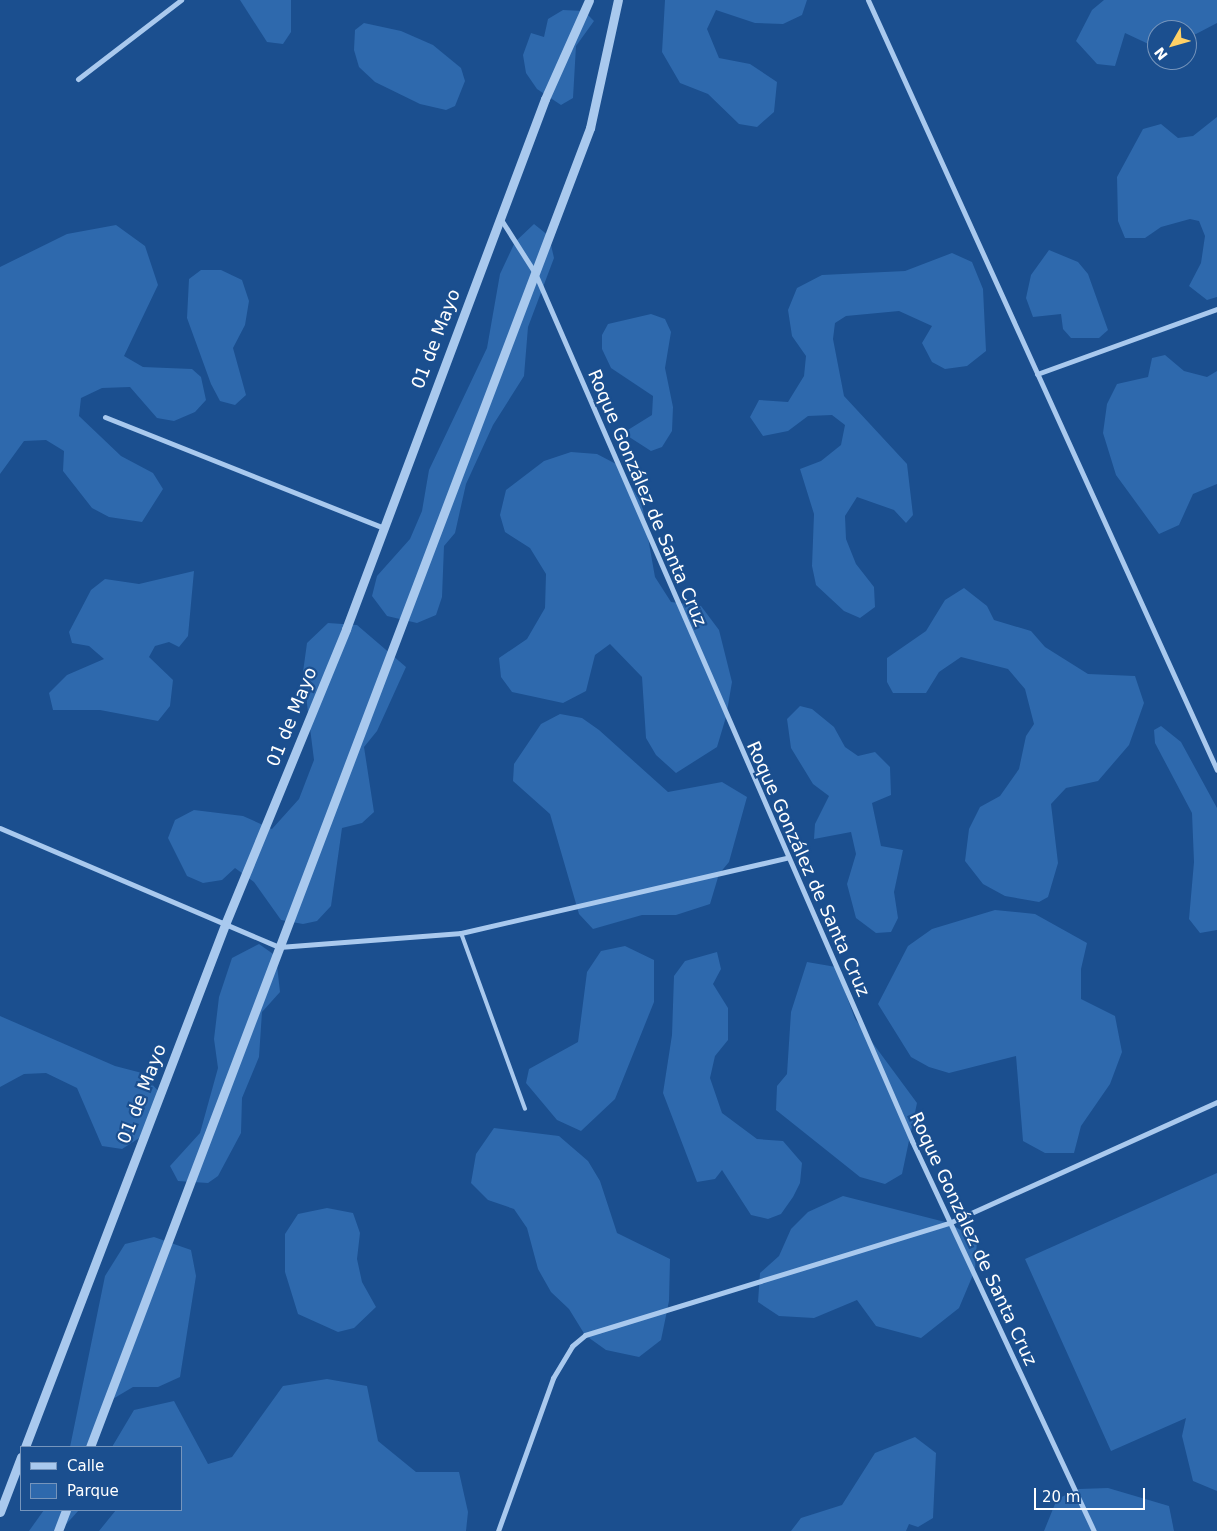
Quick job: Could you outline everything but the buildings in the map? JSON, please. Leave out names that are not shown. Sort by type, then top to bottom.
[{"type":"street","points":[[78,79],[181,0]]},
{"type":"street","name":"01 de Mayo","points":[[25,1446],[226,922],[346,629],[382,526],[500,218],[589,0]]},
{"type":"street","points":[[90,1446],[590,128],[618,0]]},
{"type":"street","points":[[868,0],[1217,770]]},
{"type":"street","name":"Roque González de Santa Cruz","points":[[500,218],[535,273],[786,858],[949,1223],[1094,1531]]},
{"type":"street","points":[[1037,374],[1217,309]]},
{"type":"street","points":[[105,417],[382,526]]},
{"type":"street","points":[[0,828],[226,922],[279,947],[461,933],[786,858]]},
{"type":"street","points":[[498,1531],[553,1378],[572,1346],[585,1335],[949,1223],[1217,1102]]},
{"type":"street","points":[[0,1512],[20,1459]]},
{"type":"street","points":[[58,1531],[66,1511]]},
{"type":"lane","points":[[461,933],[526,1109]]},
{"type":"green space","points":[[240,0],[291,0],[291,32],[283,44],[267,42]]},
{"type":"green space","points":[[665,0],[807,0],[802,15],[783,24],[755,23],[716,10],[707,29],[719,58],[750,64],[777,82],[774,112],[757,127],[739,124],[708,94],[680,83],[662,52]]},
{"type":"green space","points":[[1104,0],[1217,0],[1217,23],[1197,33],[1197,20],[1147,20],[1147,43],[1125,33],[1115,66],[1097,64],[1076,41],[1092,10]]},
{"type":"green space","points":[[563,10],[584,11],[594,21],[576,46],[573,98],[561,105],[537,89],[526,73],[523,55],[531,33],[544,37],[548,19]]},
{"type":"green space","points":[[364,23],[401,31],[433,45],[461,68],[465,81],[455,106],[446,110],[420,104],[375,82],[359,67],[354,50],[355,30]]},
{"type":"green space","points":[[1217,117],[1217,297],[1207,300],[1189,286],[1201,263],[1205,236],[1199,221],[1190,219],[1161,227],[1145,238],[1125,238],[1118,221],[1117,177],[1143,129],[1161,124],[1178,138],[1193,136]]},
{"type":"green space","points":[[534,224],[549,236],[554,258],[528,327],[524,376],[493,425],[466,484],[455,533],[444,546],[442,597],[436,615],[417,623],[387,616],[372,596],[377,576],[410,539],[422,511],[429,470],[487,348],[500,274],[515,242]]},
{"type":"green space","points":[[116,225],[145,246],[158,285],[124,356],[143,367],[192,369],[201,377],[206,400],[195,412],[174,421],[157,418],[130,387],[102,388],[81,398],[79,416],[121,456],[153,473],[163,489],[142,522],[109,517],[92,508],[63,471],[64,451],[46,440],[24,441],[0,474],[0,267],[67,234]]},
{"type":"green space","points":[[1049,250],[1078,262],[1088,274],[1108,330],[1099,338],[1071,338],[1063,329],[1061,314],[1033,317],[1026,298],[1031,275]]},
{"type":"green space","points":[[952,253],[972,262],[983,289],[986,351],[967,366],[945,369],[932,362],[922,343],[932,326],[899,311],[846,316],[835,323],[833,339],[844,396],[907,464],[913,515],[906,523],[894,510],[857,497],[845,516],[846,539],[856,564],[874,587],[875,607],[860,618],[844,611],[816,585],[812,566],[814,514],[800,469],[821,461],[841,445],[845,425],[832,415],[808,416],[788,431],[763,436],[750,417],[759,400],[788,402],[804,376],[806,356],[792,336],[788,310],[797,288],[822,275],[905,271]]},
{"type":"green space","points":[[201,270],[221,270],[242,280],[249,301],[245,325],[233,348],[246,395],[235,405],[220,401],[211,384],[187,318],[189,279]]},
{"type":"green space","points":[[651,314],[665,319],[671,332],[665,368],[673,407],[672,431],[662,447],[651,451],[623,433],[652,415],[653,396],[611,368],[602,349],[602,335],[608,324]]},
{"type":"green space","points":[[1165,355],[1184,371],[1207,377],[1217,371],[1217,484],[1193,494],[1179,525],[1159,534],[1116,475],[1103,433],[1107,404],[1117,384],[1148,377],[1152,358]]},
{"type":"green space","points":[[571,452],[597,454],[618,465],[642,504],[655,577],[671,602],[701,606],[719,630],[732,682],[726,717],[717,747],[676,773],[656,755],[646,738],[642,677],[610,644],[595,655],[586,691],[563,703],[512,692],[501,677],[499,658],[527,639],[545,608],[546,574],[530,548],[505,532],[500,515],[506,490],[544,461]]},
{"type":"green space","points":[[194,571],[188,636],[179,647],[169,642],[155,646],[149,657],[173,680],[170,706],[158,721],[100,710],[53,710],[49,693],[67,675],[104,659],[89,646],[72,643],[69,632],[91,590],[105,579],[139,584]]},
{"type":"green space","points":[[964,588],[987,606],[994,620],[1031,631],[1045,647],[1088,674],[1135,676],[1144,703],[1129,745],[1098,781],[1066,788],[1051,804],[1058,863],[1048,897],[1039,902],[1005,896],[983,884],[965,861],[969,829],[980,807],[1000,796],[1019,769],[1026,736],[1034,724],[1025,689],[1008,669],[961,657],[939,672],[926,693],[893,693],[887,682],[887,658],[926,631],[945,600]]},
{"type":"green space","points":[[328,623],[357,625],[406,667],[377,731],[364,747],[374,812],[362,823],[342,828],[331,906],[317,921],[303,924],[281,920],[254,882],[235,868],[222,880],[203,883],[187,876],[168,838],[175,820],[194,810],[243,816],[272,829],[299,799],[314,760],[303,672],[307,643]]},
{"type":"green space","points":[[800,706],[812,709],[834,727],[845,747],[858,756],[875,752],[890,767],[891,795],[872,803],[881,846],[903,850],[894,892],[898,918],[891,932],[876,933],[856,918],[847,884],[856,854],[851,832],[814,839],[815,824],[829,796],[813,784],[791,748],[787,719]]},
{"type":"green space","points":[[560,714],[582,718],[599,730],[668,792],[722,782],[747,797],[729,862],[719,874],[710,904],[676,915],[642,915],[593,929],[579,914],[550,814],[513,781],[514,764],[541,724]]},
{"type":"green space","points":[[1161,726],[1181,742],[1217,808],[1217,930],[1200,933],[1189,919],[1194,862],[1192,813],[1155,743],[1154,730]]},
{"type":"green space","points":[[995,910],[1035,914],[1087,943],[1081,969],[1081,999],[1115,1016],[1122,1052],[1110,1084],[1081,1126],[1074,1153],[1045,1153],[1023,1141],[1016,1056],[949,1073],[929,1067],[911,1057],[878,1004],[908,946],[932,929]]},
{"type":"green space","points":[[259,944],[276,956],[280,992],[262,1012],[259,1057],[242,1098],[241,1133],[218,1176],[208,1183],[178,1181],[170,1166],[200,1133],[218,1068],[214,1039],[219,997],[232,958]]},
{"type":"green space","points":[[625,946],[654,960],[654,1002],[615,1099],[581,1131],[557,1120],[526,1083],[529,1069],[578,1042],[587,972],[601,951]]},
{"type":"green space","points":[[717,952],[721,969],[713,984],[728,1008],[728,1040],[715,1056],[710,1078],[722,1113],[757,1139],[783,1141],[802,1163],[800,1183],[793,1197],[781,1214],[768,1219],[751,1215],[722,1170],[715,1179],[697,1182],[663,1093],[672,1035],[674,976],[685,961]]},
{"type":"green space","points":[[807,962],[836,967],[855,1019],[917,1103],[902,1174],[885,1184],[860,1177],[776,1110],[777,1086],[787,1074],[791,1012]]},
{"type":"green space","points":[[0,1016],[115,1066],[142,1073],[160,1093],[144,1135],[122,1149],[102,1146],[77,1088],[46,1073],[24,1074],[0,1087]]},
{"type":"green space","points":[[494,1128],[559,1136],[588,1161],[600,1181],[617,1233],[670,1259],[669,1301],[661,1340],[639,1357],[606,1350],[585,1335],[569,1309],[551,1292],[538,1269],[527,1228],[514,1209],[488,1200],[471,1183],[476,1154]]},
{"type":"green space","points":[[1217,1173],[1217,1491],[1193,1481],[1182,1436],[1186,1418],[1111,1451],[1025,1259]]},
{"type":"green space","points":[[843,1196],[949,1223],[977,1240],[975,1270],[959,1308],[921,1338],[876,1326],[857,1300],[814,1318],[779,1316],[758,1302],[760,1273],[779,1256],[791,1229],[808,1212]]},
{"type":"green space","points":[[327,1208],[353,1213],[360,1233],[357,1259],[362,1282],[376,1307],[354,1328],[338,1332],[298,1314],[285,1272],[285,1234],[298,1214]]},
{"type":"green space","points":[[154,1237],[191,1250],[196,1276],[180,1377],[158,1387],[133,1387],[106,1403],[95,1446],[70,1446],[105,1276],[125,1244]]},
{"type":"green space","points":[[327,1379],[367,1386],[378,1441],[416,1472],[459,1472],[468,1512],[466,1531],[99,1531],[115,1511],[182,1511],[182,1446],[113,1446],[134,1410],[174,1401],[208,1464],[232,1457],[283,1386]]},
{"type":"green space","points":[[915,1437],[936,1453],[933,1518],[918,1527],[909,1524],[906,1531],[791,1531],[801,1518],[842,1505],[875,1453]]},
{"type":"green space","points":[[1108,1488],[1169,1506],[1174,1531],[1044,1531],[1057,1499],[1079,1489]]},
{"type":"green space","points":[[43,1511],[78,1511],[60,1531],[29,1531]]}]
